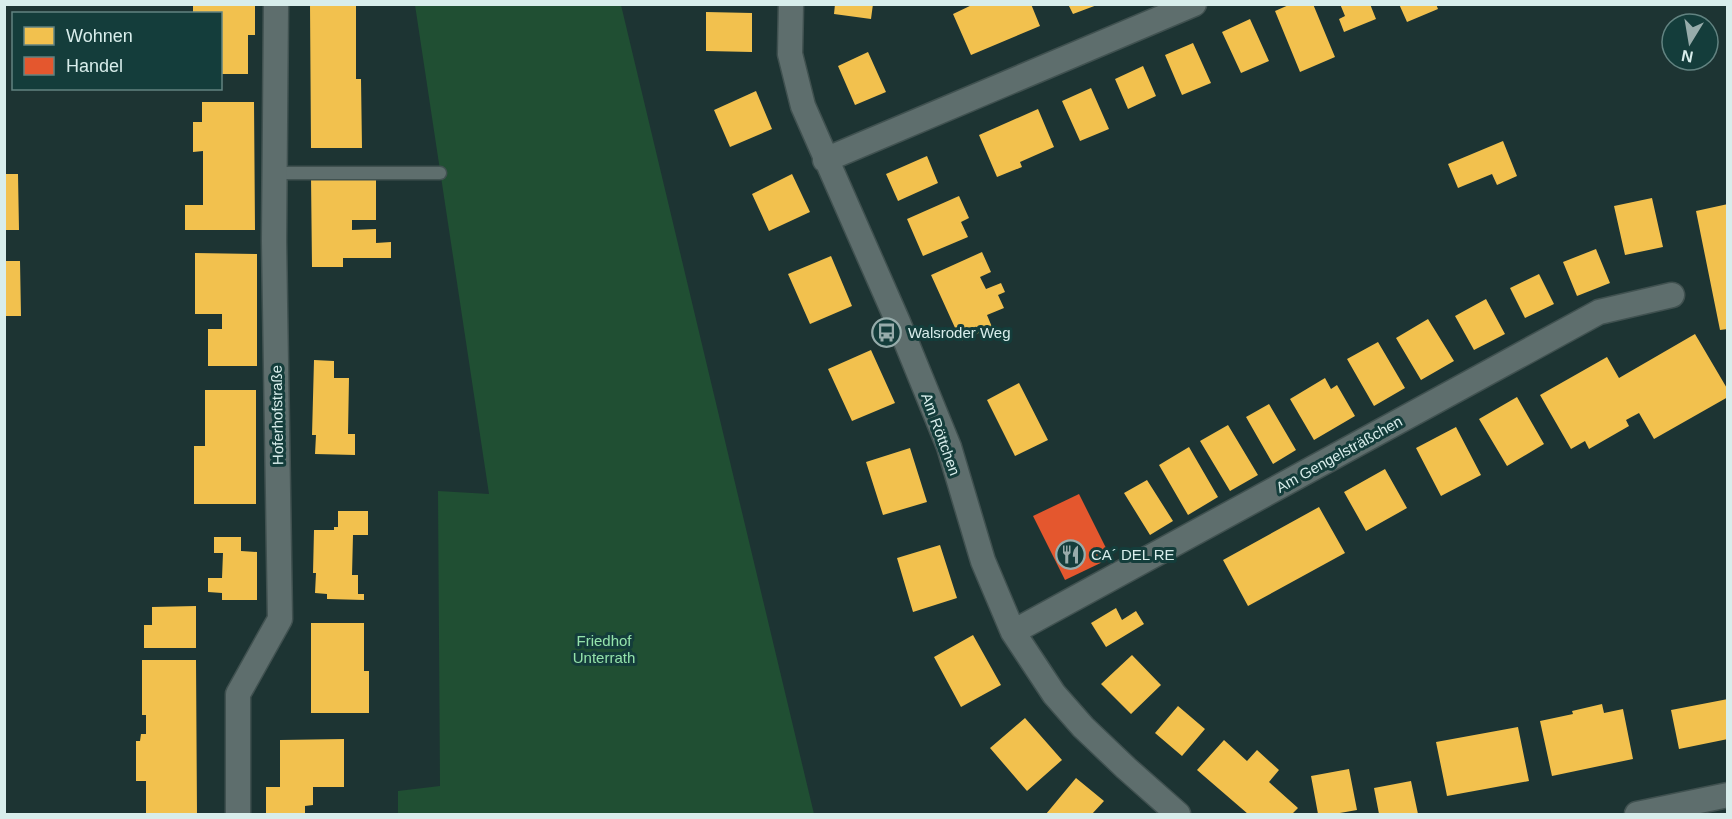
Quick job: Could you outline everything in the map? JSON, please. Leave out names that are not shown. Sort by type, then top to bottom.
[{"type":"street","name":"Hoferhofstraße","points":[[238,814],[238,694],[280,619],[274,173],[276,4]]},
{"type":"street","name":"Am Röttchen","points":[[791,4],[790,54],[803,106],[898,322],[949,447],[983,561],[1012,632],[1054,694],[1083,727],[1178,814]]},
{"type":"street","points":[[825,160],[1194,4]]},
{"type":"street","name":"Am Gengelsträßchen","points":[[1012,632],[1599,312],[1672,295]]},
{"type":"street","points":[[1636,814],[1728,795]]},
{"type":"lane","points":[[274,173],[440,173]]},
{"type":"green space","name":"Friedhof Unterrath","points":[[415,5],[621,5],[814,814],[398,814],[398,791],[440,786],[438,491],[489,494]]},
{"type":"building: Wohnen","points":[[193,4],[255,4],[255,35],[248,35],[248,74],[222,74],[222,12],[193,12]]},
{"type":"building: Wohnen","points":[[310,4],[356,4],[356,79],[361,79],[362,148],[311,148]]},
{"type":"building: Wohnen","points":[[835,4],[873,4],[871,19],[834,14]]},
{"type":"building: Wohnen","points":[[974,4],[1031,4],[1040,26],[971,55],[953,14]]},
{"type":"building: Wohnen","points":[[1068,4],[1097,4],[1097,5],[1073,14]]},
{"type":"building: Wohnen","points":[[1291,4],[1313,4],[1335,57],[1300,72],[1275,11]]},
{"type":"building: Wohnen","points":[[1340,4],[1370,4],[1376,19],[1344,32],[1339,19],[1345,16]]},
{"type":"building: Wohnen","points":[[1399,4],[1436,4],[1438,9],[1407,22]]},
{"type":"building: Wohnen","points":[[706,12],[752,13],[752,52],[706,51]]},
{"type":"building: Wohnen","points":[[1250,19],[1269,61],[1241,73],[1222,32]]},
{"type":"building: Wohnen","points":[[1193,43],[1211,83],[1182,95],[1165,55]]},
{"type":"building: Wohnen","points":[[868,52],[886,92],[855,105],[838,66]]},
{"type":"building: Wohnen","points":[[1143,66],[1156,96],[1128,109],[1115,79]]},
{"type":"building: Wohnen","points":[[1091,88],[1109,129],[1080,141],[1062,101]]},
{"type":"building: Wohnen","points":[[756,91],[772,129],[730,147],[714,110]]},
{"type":"building: Wohnen","points":[[202,102],[254,102],[255,230],[185,230],[185,205],[203,205],[203,151],[193,152],[193,122],[202,122]]},
{"type":"building: Wohnen","points":[[1038,109],[1054,147],[1020,162],[1022,167],[997,177],[979,135]]},
{"type":"building: Wohnen","points":[[1503,141],[1517,176],[1497,185],[1492,174],[1458,188],[1448,164]]},
{"type":"building: Wohnen","points":[[927,156],[938,183],[898,201],[886,174]]},
{"type":"building: Wohnen","points":[[4,174],[18,174],[19,230],[4,230]]},
{"type":"building: Wohnen","points":[[792,174],[810,212],[769,231],[752,194]]},
{"type":"building: Wohnen","points":[[311,177],[376,177],[376,220],[352,220],[352,230],[376,229],[376,243],[391,242],[391,258],[343,258],[343,267],[312,267]]},
{"type":"building: Wohnen","points":[[959,196],[969,218],[961,222],[968,237],[923,256],[907,219]]},
{"type":"building: Wohnen","points":[[1652,198],[1663,247],[1625,255],[1614,206]]},
{"type":"building: Wohnen","points":[[1728,204],[1728,329],[1720,330],[1696,211]]},
{"type":"building: Wohnen","points":[[1596,249],[1610,283],[1577,296],[1563,262]]},
{"type":"building: Wohnen","points":[[982,252],[991,272],[980,277],[986,289],[1001,283],[1005,292],[998,295],[1004,308],[987,315],[992,327],[961,341],[931,275]]},
{"type":"building: Wohnen","points":[[195,253],[257,254],[257,366],[208,366],[208,329],[222,329],[222,314],[195,314]]},
{"type":"building: Wohnen","points":[[831,256],[852,306],[810,324],[788,274]]},
{"type":"building: Wohnen","points":[[4,261],[20,261],[21,316],[4,316]]},
{"type":"building: Wohnen","points":[[1539,274],[1554,304],[1525,318],[1510,288]]},
{"type":"building: Wohnen","points":[[1486,299],[1505,334],[1474,350],[1455,316]]},
{"type":"building: Wohnen","points":[[1428,319],[1454,361],[1421,380],[1396,338]]},
{"type":"building: Wohnen","points":[[1695,334],[1728,390],[1728,397],[1654,439],[1639,413],[1626,420],[1629,426],[1589,449],[1585,441],[1571,449],[1540,395],[1607,357],[1619,378]]},
{"type":"building: Wohnen","points":[[1378,342],[1405,388],[1374,406],[1347,359]]},
{"type":"building: Wohnen","points":[[871,350],[895,403],[852,421],[828,369]]},
{"type":"building: Wohnen","points":[[314,360],[334,361],[334,378],[349,378],[348,434],[355,434],[355,455],[315,454],[316,435],[312,435]]},
{"type":"building: Wohnen","points":[[1325,378],[1331,389],[1337,385],[1355,416],[1314,440],[1290,399]]},
{"type":"building: Wohnen","points":[[1019,383],[1048,440],[1015,456],[987,400]]},
{"type":"building: Wohnen","points":[[205,390],[256,390],[256,504],[194,504],[194,446],[205,446]]},
{"type":"building: Wohnen","points":[[1517,397],[1544,444],[1507,466],[1479,419]]},
{"type":"building: Wohnen","points":[[1269,404],[1296,450],[1273,464],[1246,417]]},
{"type":"building: Wohnen","points":[[1228,425],[1258,475],[1230,491],[1200,441]]},
{"type":"building: Wohnen","points":[[1456,427],[1481,475],[1441,496],[1416,448]]},
{"type":"building: Wohnen","points":[[1189,447],[1218,497],[1188,515],[1159,465]]},
{"type":"building: Wohnen","points":[[910,448],[927,502],[883,515],[866,462]]},
{"type":"building: Wohnen","points":[[1385,469],[1407,508],[1366,531],[1344,492]]},
{"type":"building: Wohnen","points":[[1147,480],[1173,521],[1150,535],[1124,493]]},
{"type":"building: Wohnen","points":[[1319,507],[1345,553],[1248,606],[1223,560]]},
{"type":"building: Wohnen","points":[[338,511],[368,511],[368,535],[353,535],[352,575],[358,575],[358,594],[364,594],[364,600],[327,599],[327,594],[315,593],[314,530],[334,530],[334,527],[338,527]]},
{"type":"building: Wohnen","points":[[214,537],[241,537],[241,551],[257,552],[257,600],[222,600],[222,593],[208,592],[208,578],[222,578],[223,553],[214,553]]},
{"type":"building: Wohnen","points":[[940,545],[957,598],[913,612],[897,558]]},
{"type":"building: Wohnen","points":[[196,606],[196,648],[144,648],[144,625],[152,625],[152,607]]},
{"type":"building: Wohnen","points":[[1116,608],[1122,620],[1136,611],[1144,624],[1106,647],[1091,623]]},
{"type":"building: Wohnen","points":[[311,623],[364,623],[364,671],[369,671],[369,713],[311,713]]},
{"type":"building: Wohnen","points":[[973,635],[1001,685],[961,707],[934,657]]},
{"type":"building: Wohnen","points":[[1132,655],[1161,685],[1131,714],[1101,684]]},
{"type":"building: Wohnen","points":[[142,660],[196,660],[197,814],[146,814],[146,781],[136,781],[136,741],[140,741],[141,734],[146,734],[146,715],[142,715]]},
{"type":"building: Wohnen","points":[[1728,699],[1728,739],[1679,749],[1671,710]]},
{"type":"building: Wohnen","points":[[1602,704],[1604,713],[1623,709],[1633,759],[1552,776],[1540,721],[1573,714],[1572,711]]},
{"type":"building: Wohnen","points":[[1178,706],[1205,729],[1182,756],[1155,733]]},
{"type":"building: Wohnen","points":[[1025,718],[1062,760],[1027,791],[990,748]]},
{"type":"building: Wohnen","points":[[1518,727],[1529,781],[1447,796],[1436,742]]},
{"type":"building: Wohnen","points":[[344,739],[344,787],[313,787],[313,805],[305,806],[305,814],[266,814],[266,787],[280,787],[280,740]]},
{"type":"building: Wohnen","points":[[1224,740],[1247,761],[1257,750],[1279,770],[1269,782],[1298,808],[1292,814],[1248,814],[1197,770]]},
{"type":"building: Wohnen","points":[[1349,769],[1357,810],[1318,814],[1311,776]]},
{"type":"building: Wohnen","points":[[1076,778],[1104,801],[1092,814],[1046,814]]},
{"type":"building: Wohnen","points":[[1411,781],[1418,814],[1379,814],[1374,788]]},
{"type":"building: Handel","points":[[1079,494],[1111,558],[1065,580],[1033,516]]},
{"type":"place","name":"Walsroder Weg","points":[[887,332]]},
{"type":"place","name":"CA´ DEL RE","points":[[1070,554]]}]
